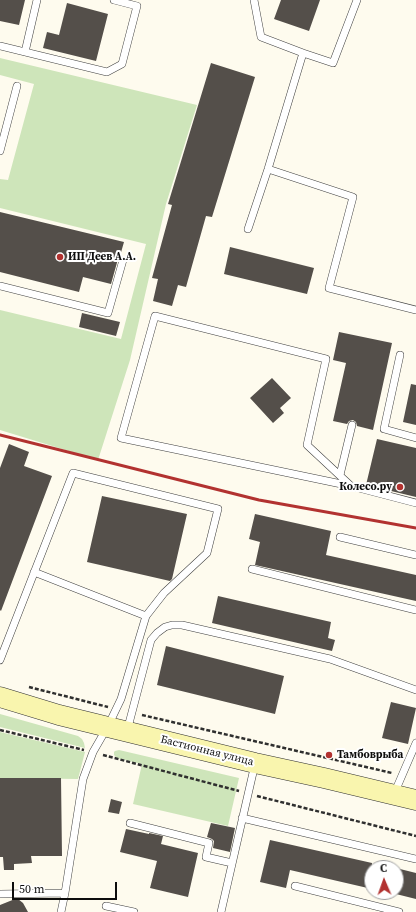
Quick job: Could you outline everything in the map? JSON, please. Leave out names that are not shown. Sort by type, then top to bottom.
[{"type":"main road","name":"Бастионная улица","points":[[0,697],[59,715],[112,718],[129,722],[255,763],[416,800]]},
{"type":"lane","points":[[24,52],[38,0]]},
{"type":"lane","points":[[0,46],[107,72],[122,64],[137,6],[114,0]]},
{"type":"lane","points":[[254,0],[261,37],[333,63],[357,0]]},
{"type":"lane","points":[[248,229],[303,53]]},
{"type":"lane","points":[[0,152],[17,86]]},
{"type":"lane","points":[[268,169],[353,197],[329,288],[416,310]]},
{"type":"lane","points":[[0,286],[108,313],[123,260]]},
{"type":"lane","points":[[351,486],[307,445],[326,358],[155,316],[121,438],[351,486],[416,503]]},
{"type":"lane","points":[[400,355],[384,429],[416,438]]},
{"type":"lane","points":[[340,476],[352,425]]},
{"type":"lane","points":[[0,660],[73,473],[218,509],[207,553],[164,592],[146,616],[121,699],[93,752],[83,779],[61,912]]},
{"type":"lane","points":[[340,537],[416,555]]},
{"type":"lane","points":[[252,569],[416,610]]},
{"type":"lane","points":[[34,572],[146,616]]},
{"type":"lane","points":[[129,722],[151,640],[165,627],[172,626],[182,625],[330,659],[416,690]]},
{"type":"lane","points":[[394,794],[416,743]]},
{"type":"lane","points":[[221,912],[255,763]]},
{"type":"lane","points":[[242,818],[416,859]]},
{"type":"lane","points":[[130,824],[209,843],[206,857],[232,863]]},
{"type":"lane","points":[[295,886],[394,911]]},
{"type":"lane","points":[[0,894],[65,893]]},
{"type":"lane","points":[[106,906],[134,912]]},
{"type":"path","points":[[29,687],[112,718]]},
{"type":"path","points":[[129,722],[402,776]]},
{"type":"path","points":[[0,730],[93,752],[416,836]]},
{"type":"green space","points":[[0,58],[197,105],[166,204],[130,360],[98,460],[0,430],[0,310],[121,339],[146,244],[0,208],[0,179],[8,180],[34,84],[0,75]]},
{"type":"green space","points":[[0,714],[78,736],[82,739],[85,748],[0,727]]},
{"type":"green space","points":[[0,732],[85,752],[78,779],[0,778]]},
{"type":"green space","points":[[119,750],[239,778],[228,826],[133,804],[142,764],[117,758],[114,755],[114,752]]},
{"type":"building","points":[[0,0],[25,0],[19,25],[0,21]]},
{"type":"building","points":[[281,0],[320,0],[309,31],[274,19]]},
{"type":"building","points":[[67,3],[108,14],[96,61],[43,48],[47,32],[59,35]]},
{"type":"building","points":[[211,63],[255,77],[212,217],[206,216],[186,287],[178,285],[172,306],[153,301],[158,279],[152,278],[172,205],[168,204]]},
{"type":"building","name":"ИП Деев А.А.","points":[[0,212],[124,242],[111,284],[83,277],[79,292],[0,272]]},
{"type":"building","points":[[230,247],[314,268],[307,294],[224,274]]},
{"type":"building","points":[[82,313],[120,322],[116,336],[79,327]]},
{"type":"building","points":[[339,332],[392,343],[373,430],[357,426],[356,422],[353,420],[349,421],[347,424],[333,421],[346,363],[333,360]]},
{"type":"building","points":[[272,378],[291,398],[280,408],[284,413],[273,423],[250,398]]},
{"type":"building","points":[[411,384],[416,385],[416,425],[403,422]]},
{"type":"building","points":[[377,439],[416,448],[416,497],[366,485]]},
{"type":"building","points":[[9,444],[29,452],[24,466],[52,476],[1,611],[0,468]]},
{"type":"building","points":[[102,496],[187,514],[172,579],[170,581],[87,562]]},
{"type":"building","points":[[255,514],[331,531],[326,555],[416,575],[416,601],[255,565],[260,542],[249,539]]},
{"type":"building","points":[[218,596],[331,622],[328,638],[335,640],[332,651],[212,623]]},
{"type":"building","points":[[166,646],[284,676],[275,714],[157,685]]},
{"type":"building","points":[[391,702],[416,708],[408,744],[382,738]]},
{"type":"building","points":[[0,778],[61,778],[62,856],[31,856],[32,863],[14,864],[14,870],[4,870],[3,857],[0,857]]},
{"type":"building","points":[[111,799],[122,802],[119,814],[108,812]]},
{"type":"building","points":[[211,823],[235,828],[230,852],[213,848],[214,841],[207,837]]},
{"type":"building","points":[[126,829],[163,836],[161,844],[198,853],[188,897],[150,888],[157,861],[120,852]]},
{"type":"building","points":[[270,840],[364,861],[364,887],[290,870],[286,888],[260,882]]},
{"type":"building","points":[[404,870],[416,873],[416,899],[404,896]]},
{"type":"building","points":[[18,899],[23,903],[28,912],[0,912],[0,905]]},
{"type":"railway","points":[[0,435],[259,500],[416,528]]},
{"type":"place","name":"ИП Деев А.А.","points":[[60,257]]},
{"type":"place","name":"Колесо.ру","points":[[400,487]]},
{"type":"place","name":"Тамбоврыба","points":[[329,755]]}]
